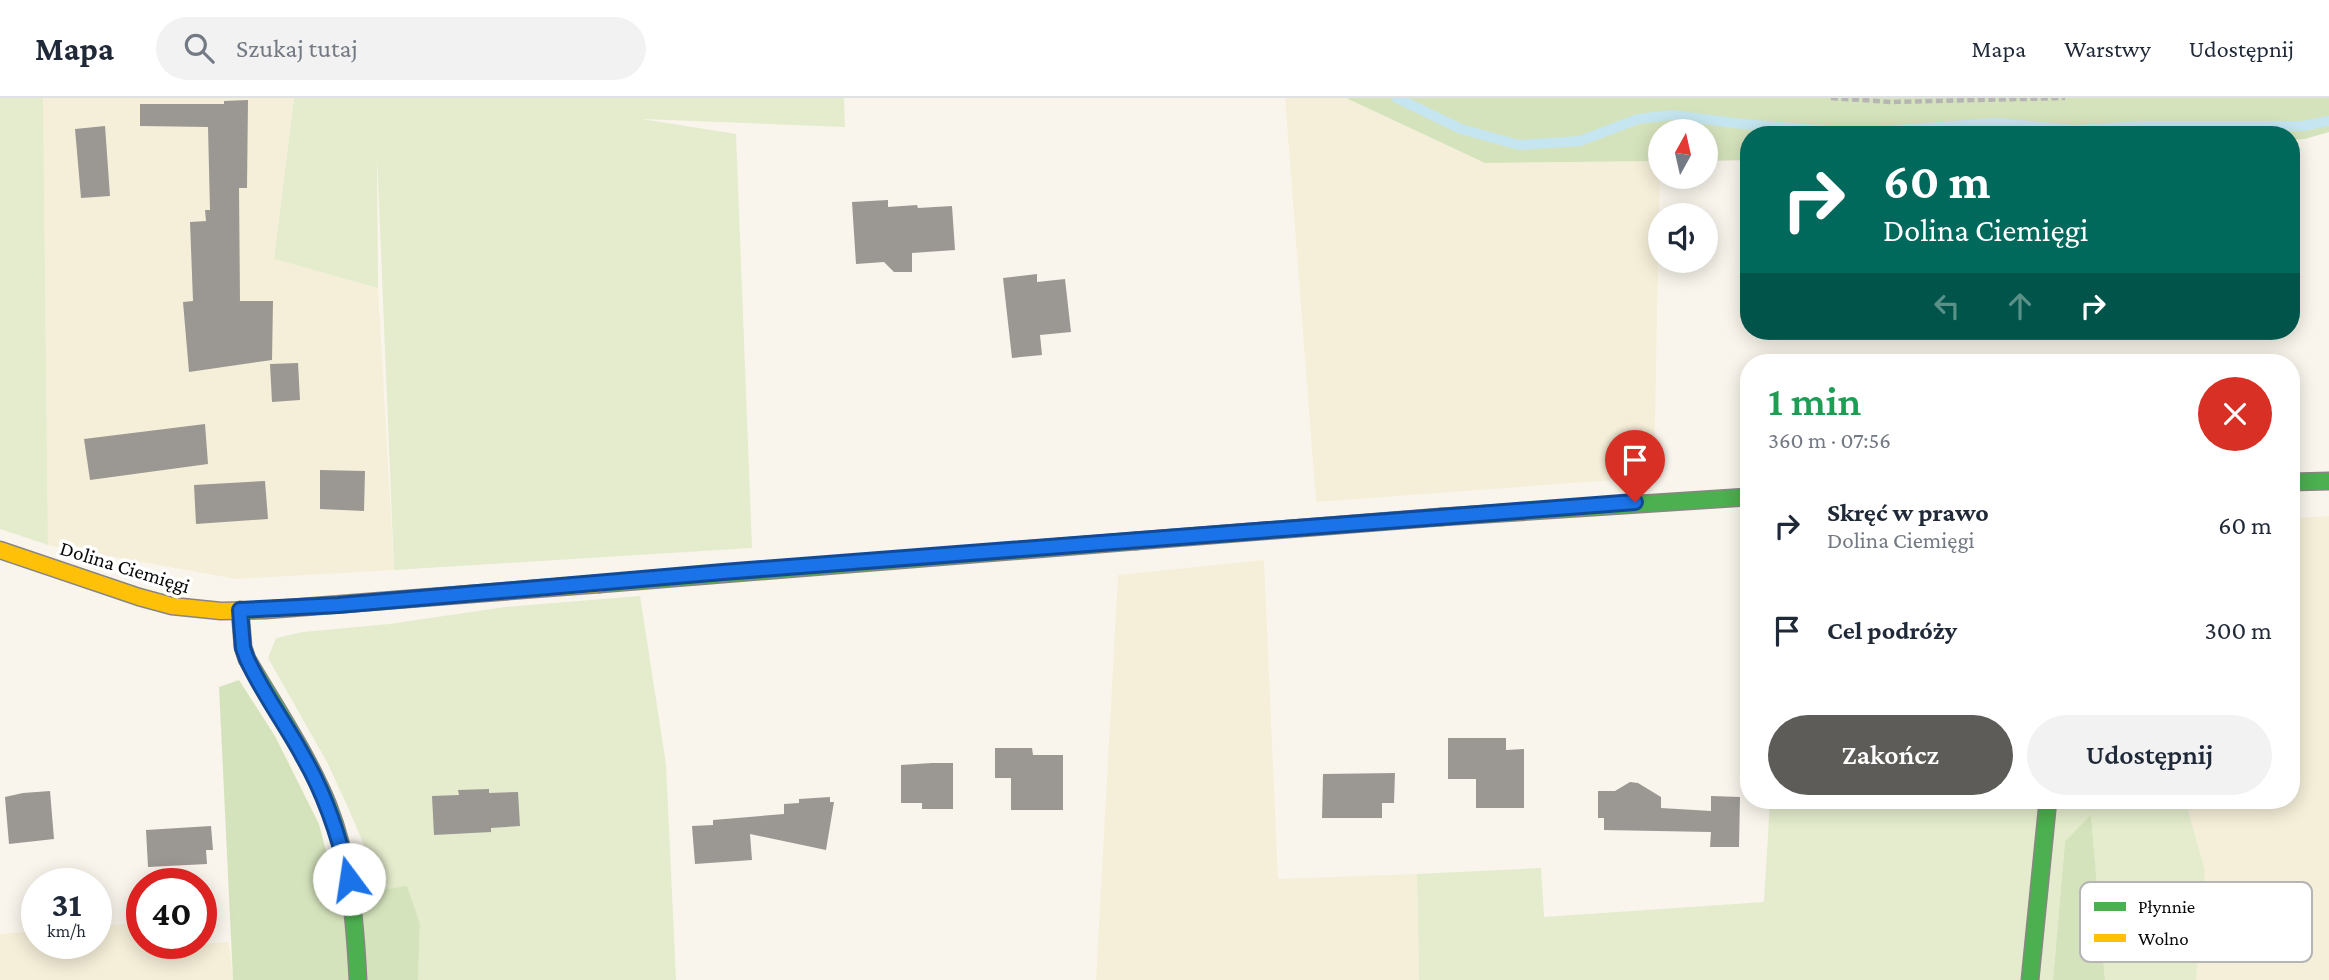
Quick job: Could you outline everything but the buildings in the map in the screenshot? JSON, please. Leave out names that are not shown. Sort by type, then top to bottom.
[{"type":"street","points":[[2300,482],[2329,481]]},
{"type":"street","name":"Dolina Ciemięgi","points":[[0,550],[157,602],[188,609],[240,610],[338,605],[736,571],[1560,508],[1740,497]]},
{"type":"street","points":[[240,610],[243,648],[247,659],[308,765],[328,805],[340,839],[352,900],[358,980]]},
{"type":"street","points":[[2029,980],[2035,946],[2048,809]]},
{"type":"path","points":[[1831,98],[1891,102],[2065,98]]},
{"type":"shaded area","points":[[43,98],[294,98],[274,259],[378,288],[394,570],[236,579],[48,545]]},
{"type":"shaded area","points":[[1285,98],[1346,98],[1485,163],[1648,161],[1648,189],[1659,189],[1659,203],[1648,203],[1648,273],[1658,273],[1654,477],[1316,502]]},
{"type":"shaded area","points":[[2329,516],[2329,980],[2196,980],[2197,962],[2312,962],[2312,882],[2204,882],[2205,870],[2188,809],[2300,809],[2300,518]]},
{"type":"shaded area","points":[[1264,560],[1278,879],[1417,874],[1419,980],[1096,980],[1118,575]]},
{"type":"shaded area","points":[[126,924],[126,959],[217,959],[217,943],[229,942],[233,980],[0,980],[0,934],[21,932],[21,959],[112,959],[112,925]]},
{"type":"green space","points":[[0,98],[43,98],[48,545],[0,529]]},
{"type":"green space","points":[[294,98],[844,98],[845,127],[642,119],[736,134],[752,548],[394,570],[377,155],[378,288],[274,259]]},
{"type":"green space","points":[[1346,98],[2329,98],[2329,132],[2305,139],[2300,139],[2300,126],[1740,126],[1740,160],[1718,161],[1718,119],[1648,119],[1648,161],[1485,163]]},
{"type":"green space","points":[[640,596],[666,764],[676,980],[418,980],[420,924],[406,887],[374,893],[372,864],[350,812],[327,762],[268,658],[276,638],[303,632],[389,624],[505,607]]},
{"type":"green space","points":[[239,680],[275,736],[319,824],[338,897],[407,886],[420,924],[418,980],[233,980],[219,687]]},
{"type":"green space","points":[[1769,809],[2188,809],[2205,870],[2204,882],[2097,882],[2091,816],[2065,841],[2053,980],[1419,980],[1417,874],[1541,868],[1544,917],[1764,902]]},
{"type":"green space","points":[[2091,815],[2097,882],[2080,882],[2080,962],[2103,962],[2105,980],[2053,980],[2065,841]]},
{"type":"green space","points":[[2103,962],[2197,962],[2196,980],[2105,980]]},
{"type":"waterway","points":[[1397,98],[1461,129],[1519,145],[1580,141],[1638,119],[1672,115],[1767,126]]},
{"type":"waterway","points":[[2300,126],[2329,121]]},
{"type":"waterway","points":[[1954,126],[1996,123],[2030,126]]},
{"type":"waterway","points":[[2145,126],[2300,126]]},
{"type":"traffic: fast","points":[[2300,482],[2329,481]]},
{"type":"traffic: fast","points":[[1441,517],[1740,498]]},
{"type":"traffic: fast","points":[[599,584],[1136,541]]},
{"type":"traffic: fast","points":[[240,610],[243,647],[247,659],[310,767],[328,805],[342,847],[350,891],[358,980]]},
{"type":"traffic: fast","points":[[2030,980],[2047,809]]},
{"type":"traffic: slow","points":[[1136,541],[1441,517]]},
{"type":"traffic: slow","points":[[0,550],[139,597],[172,606],[221,611],[265,610],[599,584]]},
{"type":"route","points":[[349,879],[340,839],[328,805],[247,659],[240,632],[240,610],[338,605],[723,572],[1635,502]]}]
